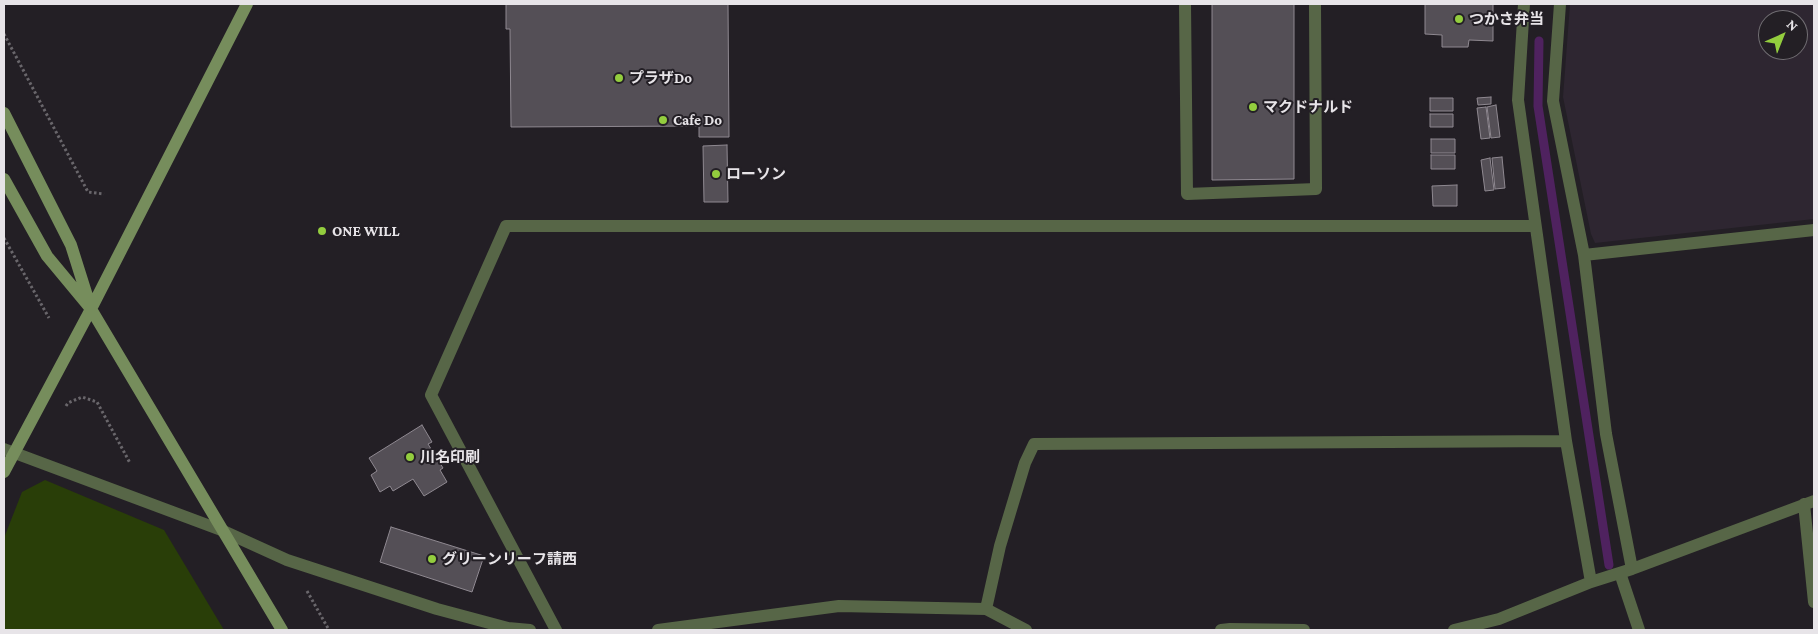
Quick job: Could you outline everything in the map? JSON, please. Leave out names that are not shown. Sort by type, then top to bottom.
[{"type":"main road","points":[[4,472],[8,452],[91,309],[247,4]]},
{"type":"main road","points":[[4,113],[71,245],[91,309]]},
{"type":"main road","points":[[4,179],[47,256],[91,309],[282,630]]},
{"type":"street","points":[[1185,4],[1187,194],[1316,189],[1315,4]]},
{"type":"street","points":[[1524,4],[1518,100],[1534,226],[1566,441],[1591,582]]},
{"type":"street","points":[[1560,4],[1553,101],[1584,256],[1606,434],[1626,571],[1638,630]]},
{"type":"street","points":[[556,630],[431,395],[506,226],[1534,226]]},
{"type":"street","points":[[1584,256],[1814,230]]},
{"type":"street","points":[[986,609],[1000,546],[1025,463],[1034,444],[1566,441]]},
{"type":"street","points":[[8,452],[221,530],[288,560],[437,609],[508,628],[530,630]]},
{"type":"street","points":[[1454,630],[1499,619],[1591,582],[1626,571],[1809,502],[1814,602]]},
{"type":"street","points":[[658,630],[839,606],[986,609],[1026,630]]},
{"type":"street","points":[[1221,630],[1304,630]]},
{"type":"path","points":[[4,34],[88,192],[104,194]]},
{"type":"path","points":[[4,238],[49,318]]},
{"type":"path","points":[[62,411],[68,403],[82,397],[98,402],[130,463]]},
{"type":"path","points":[[306,591],[329,630]]},
{"type":"shaded area","points":[[1570,4],[1814,4],[1814,219],[1595,243],[1591,234],[1563,97]]},
{"type":"green space","points":[[45,480],[164,530],[224,630],[4,630],[4,538],[22,492]]},
{"type":"building","name":"プラザDo","points":[[506,4],[728,4],[729,137],[699,137],[699,126],[511,127],[510,29],[506,29]]},
{"type":"building","name":"マクドナルド","points":[[1212,4],[1294,4],[1294,179],[1212,180]]},
{"type":"building","name":"つかさ弁当","points":[[1425,4],[1493,4],[1493,41],[1469,40],[1468,47],[1442,47],[1442,35],[1425,34]]},
{"type":"building","points":[[1491,97],[1491,104],[1478,105],[1477,98]]},
{"type":"building","points":[[1430,98],[1453,98],[1453,111],[1430,111]]},
{"type":"building","points":[[1496,105],[1500,137],[1491,138],[1487,107]]},
{"type":"building","points":[[1486,107],[1490,138],[1481,139],[1477,108]]},
{"type":"building","points":[[1430,114],[1453,114],[1453,127],[1430,127]]},
{"type":"building","points":[[1431,139],[1455,139],[1455,153],[1431,153]]},
{"type":"building","name":"ローソン","points":[[727,145],[728,202],[704,202],[703,146]]},
{"type":"building","points":[[1431,155],[1455,155],[1455,169],[1431,169]]},
{"type":"building","points":[[1502,157],[1505,188],[1495,189],[1492,158]]},
{"type":"building","points":[[1490,158],[1494,190],[1485,191],[1481,160]]},
{"type":"building","points":[[1457,185],[1457,206],[1433,206],[1432,186]]},
{"type":"building","points":[[422,425],[432,442],[428,444],[443,468],[440,470],[447,482],[424,496],[413,479],[393,491],[390,486],[380,492],[371,475],[377,471],[369,458]]},
{"type":"building","name":"グリーンリーフ請西","points":[[391,527],[484,556],[472,592],[380,562]]},
{"type":"waterway","points":[[1539,41],[1538,106],[1609,565]]},
{"type":"place","name":"つかさ弁当","points":[[1459,19]]},
{"type":"place","name":"プラザDo","points":[[619,78]]},
{"type":"place","name":"マクドナルド","points":[[1253,107]]},
{"type":"place","name":"Cafe Do","points":[[663,120]]},
{"type":"place","name":"ローソン","points":[[716,174]]},
{"type":"place","name":"ONE WILL","points":[[322,231]]},
{"type":"place","name":"川名印刷","points":[[410,457]]},
{"type":"place","name":"グリーンリーフ請西","points":[[432,559]]}]
